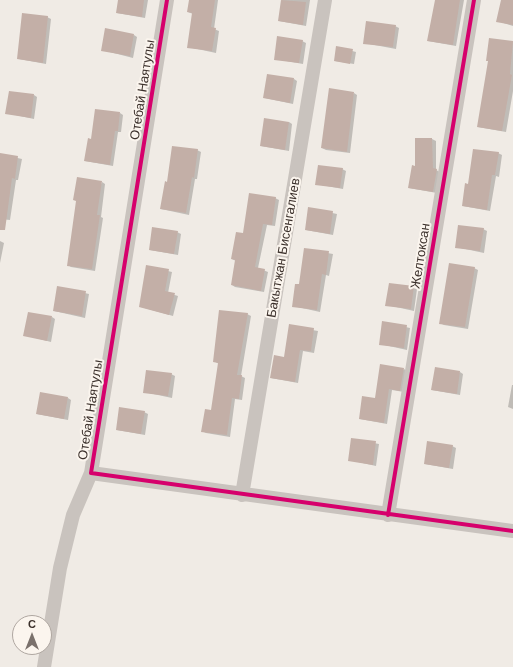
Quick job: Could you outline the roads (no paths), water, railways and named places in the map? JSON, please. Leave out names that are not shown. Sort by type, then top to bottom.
[{"type":"street","name":"Отебай Наятулы","points":[[167,0],[91,474],[513,531]]},
{"type":"street","name":"Бакытжан Бисенгалиев","points":[[242,495],[325,0]]},
{"type":"street","name":"Желтоксан","points":[[388,515],[474,0]]},
{"type":"street","points":[[44,667],[60,568],[73,515],[91,474]]}]
